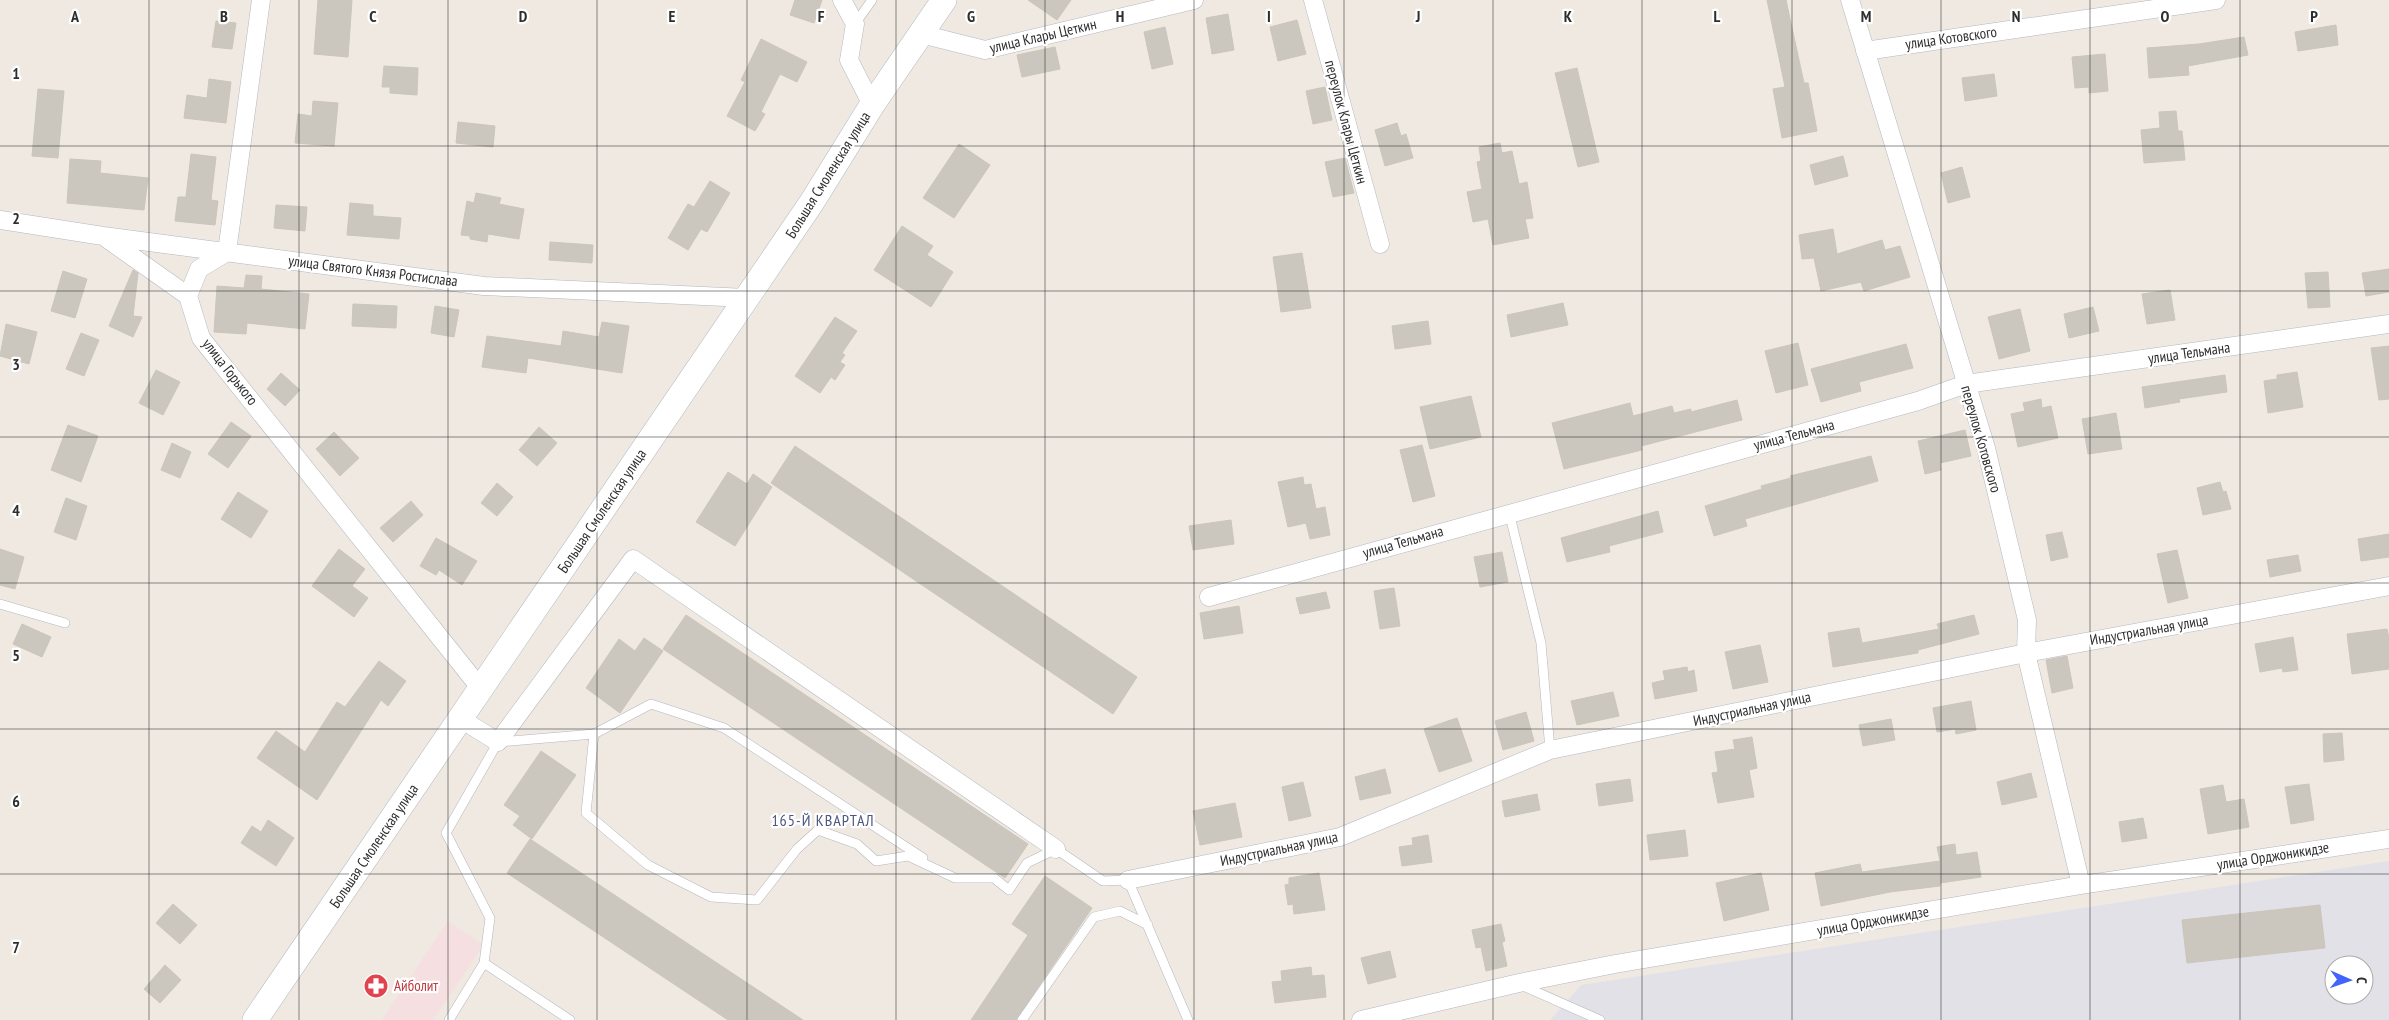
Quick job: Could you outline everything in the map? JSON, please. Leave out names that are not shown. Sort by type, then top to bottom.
[{"type":"main road","name":"Большая Смоленская улица","points":[[256,1020],[812,202],[872,105],[944,0]]},
{"type":"street","points":[[103,236],[188,296],[199,269],[228,252],[261,0]]},
{"type":"street","points":[[842,0],[855,24],[849,60],[872,105]]},
{"type":"street","name":"улица Клары Цеткин","points":[[922,34],[985,50],[1194,0]]},
{"type":"street","name":"переулок Клары Цеткин","points":[[1314,0],[1380,244]]},
{"type":"street","name":"переулок Котовского","points":[[1850,0],[1986,448],[2027,620],[2026,653],[2081,885]]},
{"type":"street","name":"улица Котовского","points":[[1865,51],[2216,0]]},
{"type":"street","name":"улица Святого Князя Ростислава","points":[[0,220],[103,236],[484,286],[747,298]]},
{"type":"street","name":"улица Горького","points":[[188,296],[201,338],[481,689]]},
{"type":"street","name":"улица Тельмана","points":[[1210,597],[1509,512],[1918,401],[1966,384],[2389,324]]},
{"type":"street","points":[[461,719],[498,742],[633,559],[1056,849]]},
{"type":"street","name":"Индустриальная улица","points":[[1128,880],[1340,837],[1550,750],[2026,653],[2389,586]]},
{"type":"street","name":"улица Орджоникидзе","points":[[1361,1020],[1519,984],[1625,963],[2081,885],[2389,839]]},
{"type":"lane","points":[[855,24],[872,0]]},
{"type":"lane","points":[[1509,512],[1541,643],[1550,750]]},
{"type":"lane","points":[[0,604],[65,623]]},
{"type":"lane","points":[[450,1020],[484,963],[490,918],[446,833],[498,742],[594,734],[651,704],[724,728],[955,878]]},
{"type":"lane","points":[[594,734],[586,813],[648,865],[711,897],[757,900],[797,849],[818,830],[858,844],[876,861],[908,856],[955,878],[994,878],[1009,890],[1027,863],[1056,849],[1103,881],[1128,880],[1188,1020]]},
{"type":"lane","points":[[1022,1020],[1094,917],[1120,912],[1148,925]]},
{"type":"lane","points":[[484,963],[570,1020]]},
{"type":"lane","points":[[1519,984],[1593,1015],[1600,1020]]},
{"type":"shaded area","points":[[2389,861],[2389,1020],[1550,1020],[1581,985]]},
{"type":"shaded area","points":[[448,921],[483,945],[433,1020],[382,1020]]},
{"type":"building","points":[[318,0],[352,0],[348,57],[314,54]]},
{"type":"building","points":[[795,0],[822,0],[814,23],[790,15]]},
{"type":"building","points":[[1028,0],[1071,0],[1057,20]]},
{"type":"building","points":[[1767,0],[1786,0],[1804,83],[1808,83],[1817,131],[1782,138],[1773,89],[1785,87]]},
{"type":"building","points":[[1228,14],[1234,50],[1212,54],[1206,18]]},
{"type":"building","points":[[1297,20],[1306,54],[1278,61],[1270,27]]},
{"type":"building","points":[[216,21],[236,23],[232,49],[212,47]]},
{"type":"building","points":[[2336,25],[2338,45],[2298,51],[2295,32]]},
{"type":"building","points":[[1165,27],[1173,64],[1152,69],[1144,32]]},
{"type":"building","points":[[2244,37],[2248,55],[2188,66],[2189,75],[2149,78],[2147,48],[2199,44]]},
{"type":"building","points":[[761,39],[807,62],[797,82],[780,74],[761,112],[765,114],[755,131],[727,116],[745,82],[741,80]]},
{"type":"building","points":[[1055,47],[1060,69],[1022,77],[1017,55]]},
{"type":"building","points":[[2105,54],[2108,91],[2089,93],[2089,87],[2075,88],[2072,57]]},
{"type":"building","points":[[384,66],[418,68],[417,95],[390,93],[390,87],[382,87]]},
{"type":"building","points":[[1577,68],[1599,162],[1578,167],[1555,73]]},
{"type":"building","points":[[1994,74],[1997,96],[1965,101],[1962,78]]},
{"type":"building","points":[[209,79],[231,82],[226,123],[184,118],[187,95],[207,98]]},
{"type":"building","points":[[1325,87],[1332,120],[1313,124],[1306,91]]},
{"type":"building","points":[[38,89],[64,91],[58,158],[32,156]]},
{"type":"building","points":[[313,101],[338,103],[334,146],[295,143],[298,114],[312,116]]},
{"type":"building","points":[[2176,111],[2178,131],[2182,131],[2185,160],[2144,163],[2141,130],[2160,128],[2159,112]]},
{"type":"building","points":[[458,122],[495,126],[493,147],[456,143]]},
{"type":"building","points":[[1397,123],[1401,136],[1406,134],[1413,158],[1385,166],[1375,130]]},
{"type":"building","points":[[1500,143],[1502,153],[1512,151],[1519,184],[1527,182],[1533,218],[1525,219],[1529,238],[1493,245],[1488,219],[1473,222],[1467,192],[1482,189],[1477,162],[1481,161],[1479,147]]},
{"type":"building","points":[[959,144],[990,165],[954,218],[923,198]]},
{"type":"building","points":[[191,154],[216,157],[211,200],[218,201],[215,225],[175,221],[178,197],[186,197]]},
{"type":"building","points":[[1843,156],[1848,176],[1815,185],[1810,165]]},
{"type":"building","points":[[1345,158],[1354,193],[1333,197],[1325,162]]},
{"type":"building","points":[[70,159],[101,161],[100,173],[148,178],[144,210],[67,203]]},
{"type":"building","points":[[1962,167],[1970,197],[1948,203],[1941,173]]},
{"type":"building","points":[[710,181],[730,193],[707,232],[701,229],[688,250],[668,238],[688,204],[694,207]]},
{"type":"building","points":[[476,193],[501,198],[499,204],[524,209],[519,239],[488,234],[487,242],[470,239],[470,236],[461,235],[467,201],[474,203]]},
{"type":"building","points":[[350,203],[373,205],[373,216],[401,218],[399,239],[347,235]]},
{"type":"building","points":[[276,205],[307,207],[305,231],[274,228]]},
{"type":"building","points":[[902,226],[933,246],[927,255],[953,272],[931,307],[874,270]]},
{"type":"building","points":[[1833,229],[1837,254],[1882,240],[1885,250],[1900,246],[1910,277],[1864,291],[1861,282],[1821,291],[1814,258],[1802,259],[1799,235]]},
{"type":"building","points":[[550,242],[593,245],[592,263],[549,260]]},
{"type":"building","points":[[1302,253],[1311,308],[1281,312],[1273,257]]},
{"type":"building","points":[[2389,269],[2389,292],[2366,296],[2362,273]]},
{"type":"building","points":[[133,270],[138,273],[133,316],[142,317],[133,337],[109,326]]},
{"type":"building","points":[[63,271],[87,279],[75,318],[51,311]]},
{"type":"building","points":[[2328,272],[2330,307],[2308,308],[2305,273]]},
{"type":"building","points":[[246,275],[262,276],[261,289],[309,294],[305,329],[247,323],[246,334],[214,332],[217,286],[244,288]]},
{"type":"building","points":[[2170,290],[2175,320],[2147,324],[2142,294]]},
{"type":"building","points":[[1563,303],[1568,325],[1511,337],[1507,315]]},
{"type":"building","points":[[353,304],[397,306],[396,328],[352,326]]},
{"type":"building","points":[[435,306],[459,310],[454,337],[431,333]]},
{"type":"building","points":[[2093,307],[2099,331],[2069,338],[2064,314]]},
{"type":"building","points":[[2020,309],[2030,351],[1999,359],[1988,317]]},
{"type":"building","points":[[835,317],[857,331],[842,353],[845,355],[840,362],[845,365],[835,380],[831,377],[820,393],[795,376]]},
{"type":"building","points":[[1428,321],[1431,344],[1395,349],[1392,326]]},
{"type":"building","points":[[602,322],[629,326],[622,373],[528,358],[526,373],[482,367],[487,336],[561,346],[563,331],[599,337]]},
{"type":"building","points":[[6,324],[37,332],[29,364],[0,356]]},
{"type":"building","points":[[81,333],[99,340],[84,376],[66,369]]},
{"type":"building","points":[[1798,343],[1808,385],[1776,393],[1765,351]]},
{"type":"building","points":[[1906,344],[1913,368],[1859,382],[1861,391],[1821,402],[1811,369]]},
{"type":"building","points":[[2389,346],[2389,399],[2379,400],[2371,348]]},
{"type":"building","points":[[156,370],[180,382],[163,415],[139,403]]},
{"type":"building","points":[[2297,372],[2303,407],[2268,413],[2264,381],[2277,379],[2277,375]]},
{"type":"building","points":[[281,373],[300,390],[285,406],[267,389]]},
{"type":"building","points":[[2225,375],[2227,392],[2179,399],[2180,402],[2145,408],[2142,387]]},
{"type":"building","points":[[1471,396],[1481,437],[1430,449],[1420,407]]},
{"type":"building","points":[[2041,399],[2042,408],[2051,406],[2058,438],[2018,447],[2011,414],[2025,411],[2023,403]]},
{"type":"building","points":[[1737,400],[1742,420],[1641,446],[1642,450],[1564,469],[1552,423],[1630,403],[1633,416],[1672,406],[1674,413],[1691,409],[1691,412]]},
{"type":"building","points":[[2116,413],[2122,449],[2088,454],[2082,419]]},
{"type":"building","points":[[231,422],[251,436],[228,468],[208,454]]},
{"type":"building","points":[[68,425],[98,436],[81,482],[51,470]]},
{"type":"building","points":[[539,427],[557,443],[537,466],[519,450]]},
{"type":"building","points":[[1965,430],[1971,456],[1940,463],[1941,470],[1925,474],[1918,441]]},
{"type":"building","points":[[334,432],[359,458],[340,476],[316,449]]},
{"type":"building","points":[[172,443],[191,452],[180,478],[161,470]]},
{"type":"building","points":[[1422,445],[1435,496],[1413,502],[1400,450]]},
{"type":"building","points":[[795,446],[1137,677],[1113,714],[771,483]]},
{"type":"building","points":[[1871,456],[1878,481],[1745,519],[1747,526],[1714,536],[1705,506],[1762,489],[1761,486],[1791,478],[1790,476]]},
{"type":"building","points":[[728,472],[747,484],[753,474],[772,487],[735,546],[696,522]]},
{"type":"building","points":[[1303,477],[1304,485],[1311,484],[1316,509],[1325,507],[1330,535],[1310,539],[1306,523],[1288,527],[1278,482]]},
{"type":"building","points":[[2220,482],[2223,492],[2226,491],[2231,509],[2203,515],[2197,488]]},
{"type":"building","points":[[497,483],[513,497],[497,516],[481,503]]},
{"type":"building","points":[[238,492],[268,511],[251,538],[221,519]]},
{"type":"building","points":[[66,498],[87,506],[76,540],[54,532]]},
{"type":"building","points":[[411,501],[423,515],[393,542],[380,528]]},
{"type":"building","points":[[1658,511],[1663,532],[1609,546],[1610,552],[1567,562],[1561,538]]},
{"type":"building","points":[[1231,520],[1234,544],[1193,550],[1189,526]]},
{"type":"building","points":[[2062,532],[2068,557],[2051,561],[2046,535]]},
{"type":"building","points":[[2389,534],[2389,557],[2361,561],[2358,539]]},
{"type":"building","points":[[436,538],[477,561],[462,585],[439,570],[436,575],[420,566]]},
{"type":"building","points":[[0,549],[24,557],[15,589],[0,585]]},
{"type":"building","points":[[339,549],[365,569],[352,586],[368,598],[354,617],[312,586]]},
{"type":"building","points":[[2177,550],[2188,598],[2168,603],[2157,554]]},
{"type":"building","points":[[1502,552],[1508,582],[1480,587],[1474,557]]},
{"type":"building","points":[[2298,555],[2301,571],[2270,577],[2267,560]]},
{"type":"building","points":[[1394,588],[1400,626],[1380,629],[1374,591]]},
{"type":"building","points":[[1326,592],[1330,608],[1300,614],[1296,598]]},
{"type":"building","points":[[1239,606],[1243,633],[1204,639],[1200,613]]},
{"type":"building","points":[[686,615],[1028,844],[1005,878],[663,649]]},
{"type":"building","points":[[1974,615],[1979,634],[1918,650],[1918,653],[1833,667],[1828,633],[1859,628],[1862,643],[1939,629],[1937,624]]},
{"type":"building","points":[[22,624],[51,637],[42,657],[13,644]]},
{"type":"building","points":[[2387,629],[2389,638],[2389,669],[2352,674],[2347,634]]},
{"type":"building","points":[[2293,637],[2298,670],[2283,672],[2282,668],[2260,672],[2255,644]]},
{"type":"building","points":[[644,638],[663,651],[620,713],[586,688],[619,639],[635,651]]},
{"type":"building","points":[[1760,645],[1768,682],[1733,689],[1725,652]]},
{"type":"building","points":[[2067,656],[2073,688],[2052,693],[2046,660]]},
{"type":"building","points":[[379,661],[406,681],[388,706],[381,700],[317,800],[257,758],[276,731],[305,752],[337,702],[345,707]]},
{"type":"building","points":[[1687,667],[1688,672],[1694,670],[1697,691],[1655,699],[1652,683],[1665,680],[1663,671]]},
{"type":"building","points":[[1613,692],[1619,716],[1577,725],[1571,701]]},
{"type":"building","points":[[1971,701],[1976,730],[1956,734],[1955,729],[1937,732],[1933,708]]},
{"type":"building","points":[[1526,712],[1534,741],[1503,750],[1495,721]]},
{"type":"building","points":[[1457,718],[1472,761],[1439,772],[1424,729]]},
{"type":"building","points":[[1891,719],[1895,740],[1863,746],[1859,725]]},
{"type":"building","points":[[2342,733],[2344,760],[2324,762],[2323,734]]},
{"type":"building","points":[[1752,737],[1757,768],[1749,770],[1754,797],[1718,803],[1712,773],[1718,772],[1715,752],[1735,749],[1733,740]]},
{"type":"building","points":[[541,751],[576,775],[532,839],[513,825],[520,816],[504,805]]},
{"type":"building","points":[[1385,769],[1391,793],[1360,800],[1355,777]]},
{"type":"building","points":[[2031,773],[2037,797],[2002,805],[1997,782]]},
{"type":"building","points":[[1630,779],[1633,801],[1599,806],[1596,784]]},
{"type":"building","points":[[1303,782],[1311,816],[1289,821],[1282,787]]},
{"type":"building","points":[[2309,784],[2314,820],[2291,824],[2285,787]]},
{"type":"building","points":[[2223,785],[2226,802],[2244,799],[2249,827],[2208,834],[2200,789]]},
{"type":"building","points":[[1537,794],[1540,810],[1505,817],[1502,801]]},
{"type":"building","points":[[1235,803],[1242,837],[1200,845],[1193,811]]},
{"type":"building","points":[[2143,818],[2147,838],[2122,842],[2119,822]]},
{"type":"building","points":[[268,820],[294,838],[276,866],[241,843],[252,826],[261,832]]},
{"type":"building","points":[[1685,830],[1688,856],[1650,860],[1647,835]]},
{"type":"building","points":[[1428,835],[1432,862],[1402,866],[1399,847],[1413,845],[1412,838]]},
{"type":"building","points":[[530,839],[803,1020],[728,1020],[507,873]]},
{"type":"building","points":[[1955,844],[1956,855],[1977,852],[1981,877],[1940,883],[1940,886],[1890,892],[1821,906],[1815,873],[1860,864],[1862,872],[1940,861],[1937,847]]},
{"type":"building","points":[[1319,873],[1325,910],[1294,914],[1293,904],[1288,905],[1285,885],[1289,884],[1289,878]]},
{"type":"building","points":[[1761,873],[1769,910],[1724,921],[1716,883]]},
{"type":"building","points":[[1045,876],[1092,908],[1016,1020],[971,1020],[1028,935],[1012,924]]},
{"type":"building","points":[[173,904],[197,925],[180,944],[156,923]]},
{"type":"building","points":[[2320,905],[2325,948],[2187,963],[2182,920]]},
{"type":"building","points":[[1501,924],[1505,941],[1502,942],[1507,966],[1486,971],[1481,947],[1476,948],[1472,930]]},
{"type":"building","points":[[1390,951],[1396,977],[1368,984],[1361,958]]},
{"type":"building","points":[[165,965],[181,980],[160,1003],[144,989]]},
{"type":"building","points":[[1311,967],[1312,976],[1324,975],[1326,997],[1275,1003],[1272,982],[1282,981],[1281,971]]},
{"type":"place","name":"Айболит","points":[[376,986]]},
{"type":"district","name":"165-Й КВАРТАЛ","points":[[823,820]]}]
